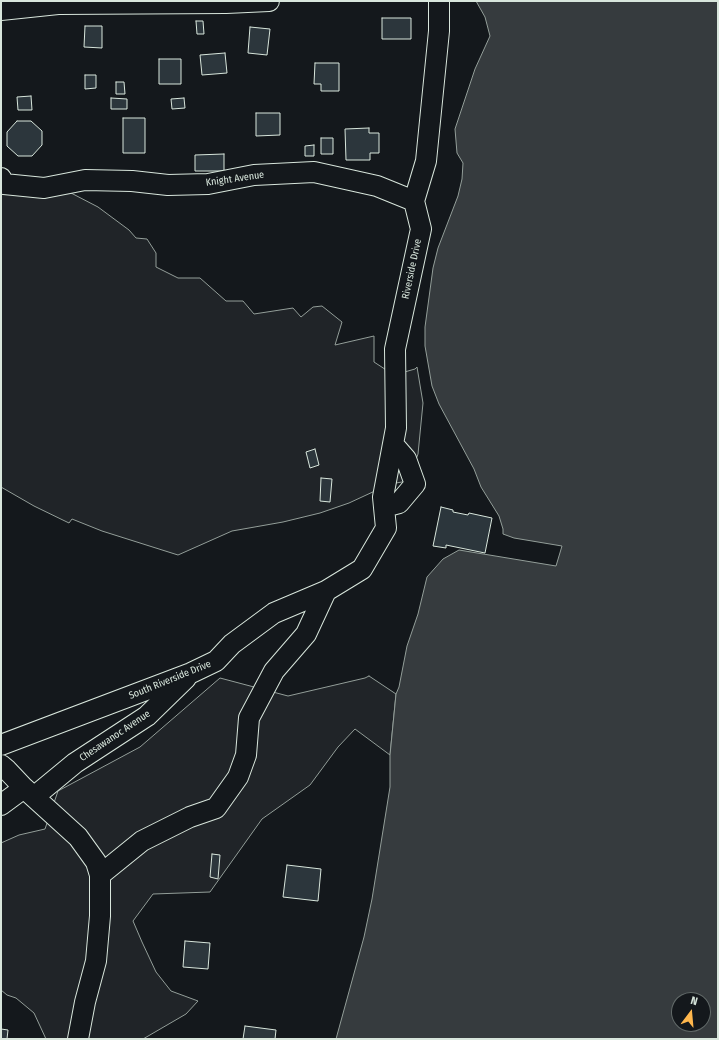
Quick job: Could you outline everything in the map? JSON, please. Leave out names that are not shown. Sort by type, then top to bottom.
[{"type":"street","points":[[1,10],[58,4],[226,3],[269,1]]},
{"type":"street","points":[[414,202],[426,161],[439,31],[438,2]]},
{"type":"street","name":"Knight Avenue","points":[[3,181],[44,188],[85,180],[132,181],[168,184],[208,184],[254,175],[314,172],[377,186],[414,202]]},
{"type":"street","name":"Riverside Drive","points":[[384,502],[396,428],[395,349],[421,229],[414,202]]},
{"type":"street","points":[[384,502],[400,503],[415,484],[406,459],[393,444]]},
{"type":"street","name":"South Riverside Drive","points":[[1,745],[216,661],[232,644],[274,613],[326,591],[362,569],[386,528],[384,502]]},
{"type":"street","points":[[100,875],[142,841],[190,817],[216,808],[238,777],[246,755],[249,718],[274,671],[306,634],[326,591]]},
{"type":"street","name":"Chesawanoc Avenue","points":[[1,805],[75,764],[148,716],[191,672]]},
{"type":"street","points":[[1,766],[7,770],[26,792],[78,837],[96,862],[100,875],[100,916],[96,961],[85,1002],[78,1039]]},
{"type":"street","points":[[1,783],[26,792]]},
{"type":"shaded area","points":[[476,1],[718,1],[718,1039],[336,1039],[364,937],[372,899],[390,787],[390,755],[396,694],[399,687],[407,646],[418,614],[427,577],[443,559],[459,550],[556,566],[562,546],[514,538],[503,534],[499,516],[481,487],[474,469],[439,404],[432,386],[425,346],[425,327],[433,268],[438,248],[458,196],[462,179],[463,163],[457,153],[455,129],[475,69],[490,36],[485,17]]},
{"type":"shaded area","points":[[1,173],[9,176],[46,180],[98,207],[129,230],[136,238],[147,239],[156,253],[156,267],[178,278],[200,278],[226,301],[243,301],[254,314],[293,308],[301,317],[313,307],[322,306],[342,322],[335,345],[374,336],[374,362],[394,375],[415,369],[417,367],[423,403],[418,454],[408,481],[390,484],[349,503],[320,513],[283,522],[232,531],[178,555],[102,531],[72,519],[69,523],[34,506],[1,487]]},
{"type":"shaded area","points":[[369,676],[396,694],[390,755],[355,729],[338,747],[310,785],[262,819],[210,892],[153,894],[133,921],[156,972],[171,991],[198,1001],[186,1014],[143,1039],[46,1039],[34,1013],[16,998],[7,995],[1,990],[1,843],[19,835],[45,829],[58,791],[140,747],[220,678],[288,696]]},
{"type":"building","points":[[382,18],[411,18],[411,39],[382,39]]},
{"type":"building","points":[[196,21],[203,21],[204,34],[197,34]]},
{"type":"building","points":[[85,26],[102,26],[102,48],[84,47]]},
{"type":"building","points":[[250,27],[270,29],[267,55],[248,53]]},
{"type":"building","points":[[225,53],[227,73],[202,75],[200,55]]},
{"type":"building","points":[[159,59],[181,59],[181,84],[159,84]]},
{"type":"building","points":[[315,63],[339,63],[339,91],[321,91],[321,84],[314,84]]},
{"type":"building","points":[[85,75],[96,75],[96,88],[85,89]]},
{"type":"building","points":[[116,82],[124,82],[125,94],[116,94]]},
{"type":"building","points":[[31,96],[32,110],[18,110],[17,97]]},
{"type":"building","points":[[111,98],[127,99],[127,109],[111,109]]},
{"type":"building","points":[[184,98],[185,108],[172,109],[171,99]]},
{"type":"building","points":[[256,113],[280,113],[280,135],[256,136]]},
{"type":"building","points":[[123,118],[145,118],[145,153],[123,153]]},
{"type":"building","points":[[17,121],[31,121],[42,131],[42,145],[32,156],[18,156],[7,146],[7,132]]},
{"type":"building","points":[[369,128],[369,133],[379,133],[379,153],[370,153],[370,160],[346,160],[345,129]]},
{"type":"building","points":[[321,138],[333,138],[333,154],[321,154]]},
{"type":"building","points":[[314,145],[314,156],[305,156],[305,146]]},
{"type":"building","points":[[224,154],[224,171],[195,171],[195,155]]},
{"type":"building","points":[[315,449],[319,465],[310,468],[306,452]]},
{"type":"building","points":[[321,478],[332,479],[330,502],[320,501]]},
{"type":"building","points":[[441,507],[453,510],[453,512],[468,515],[469,513],[492,518],[485,553],[446,545],[446,548],[433,546]]},
{"type":"building","points":[[212,854],[220,855],[218,879],[210,877]]},
{"type":"building","points":[[287,865],[321,869],[318,901],[283,897]]},
{"type":"building","points":[[185,941],[210,943],[208,969],[183,967]]},
{"type":"building","points":[[245,1026],[276,1030],[275,1039],[243,1039]]},
{"type":"building","points":[[1,1029],[8,1030],[7,1039],[1,1039]]}]
